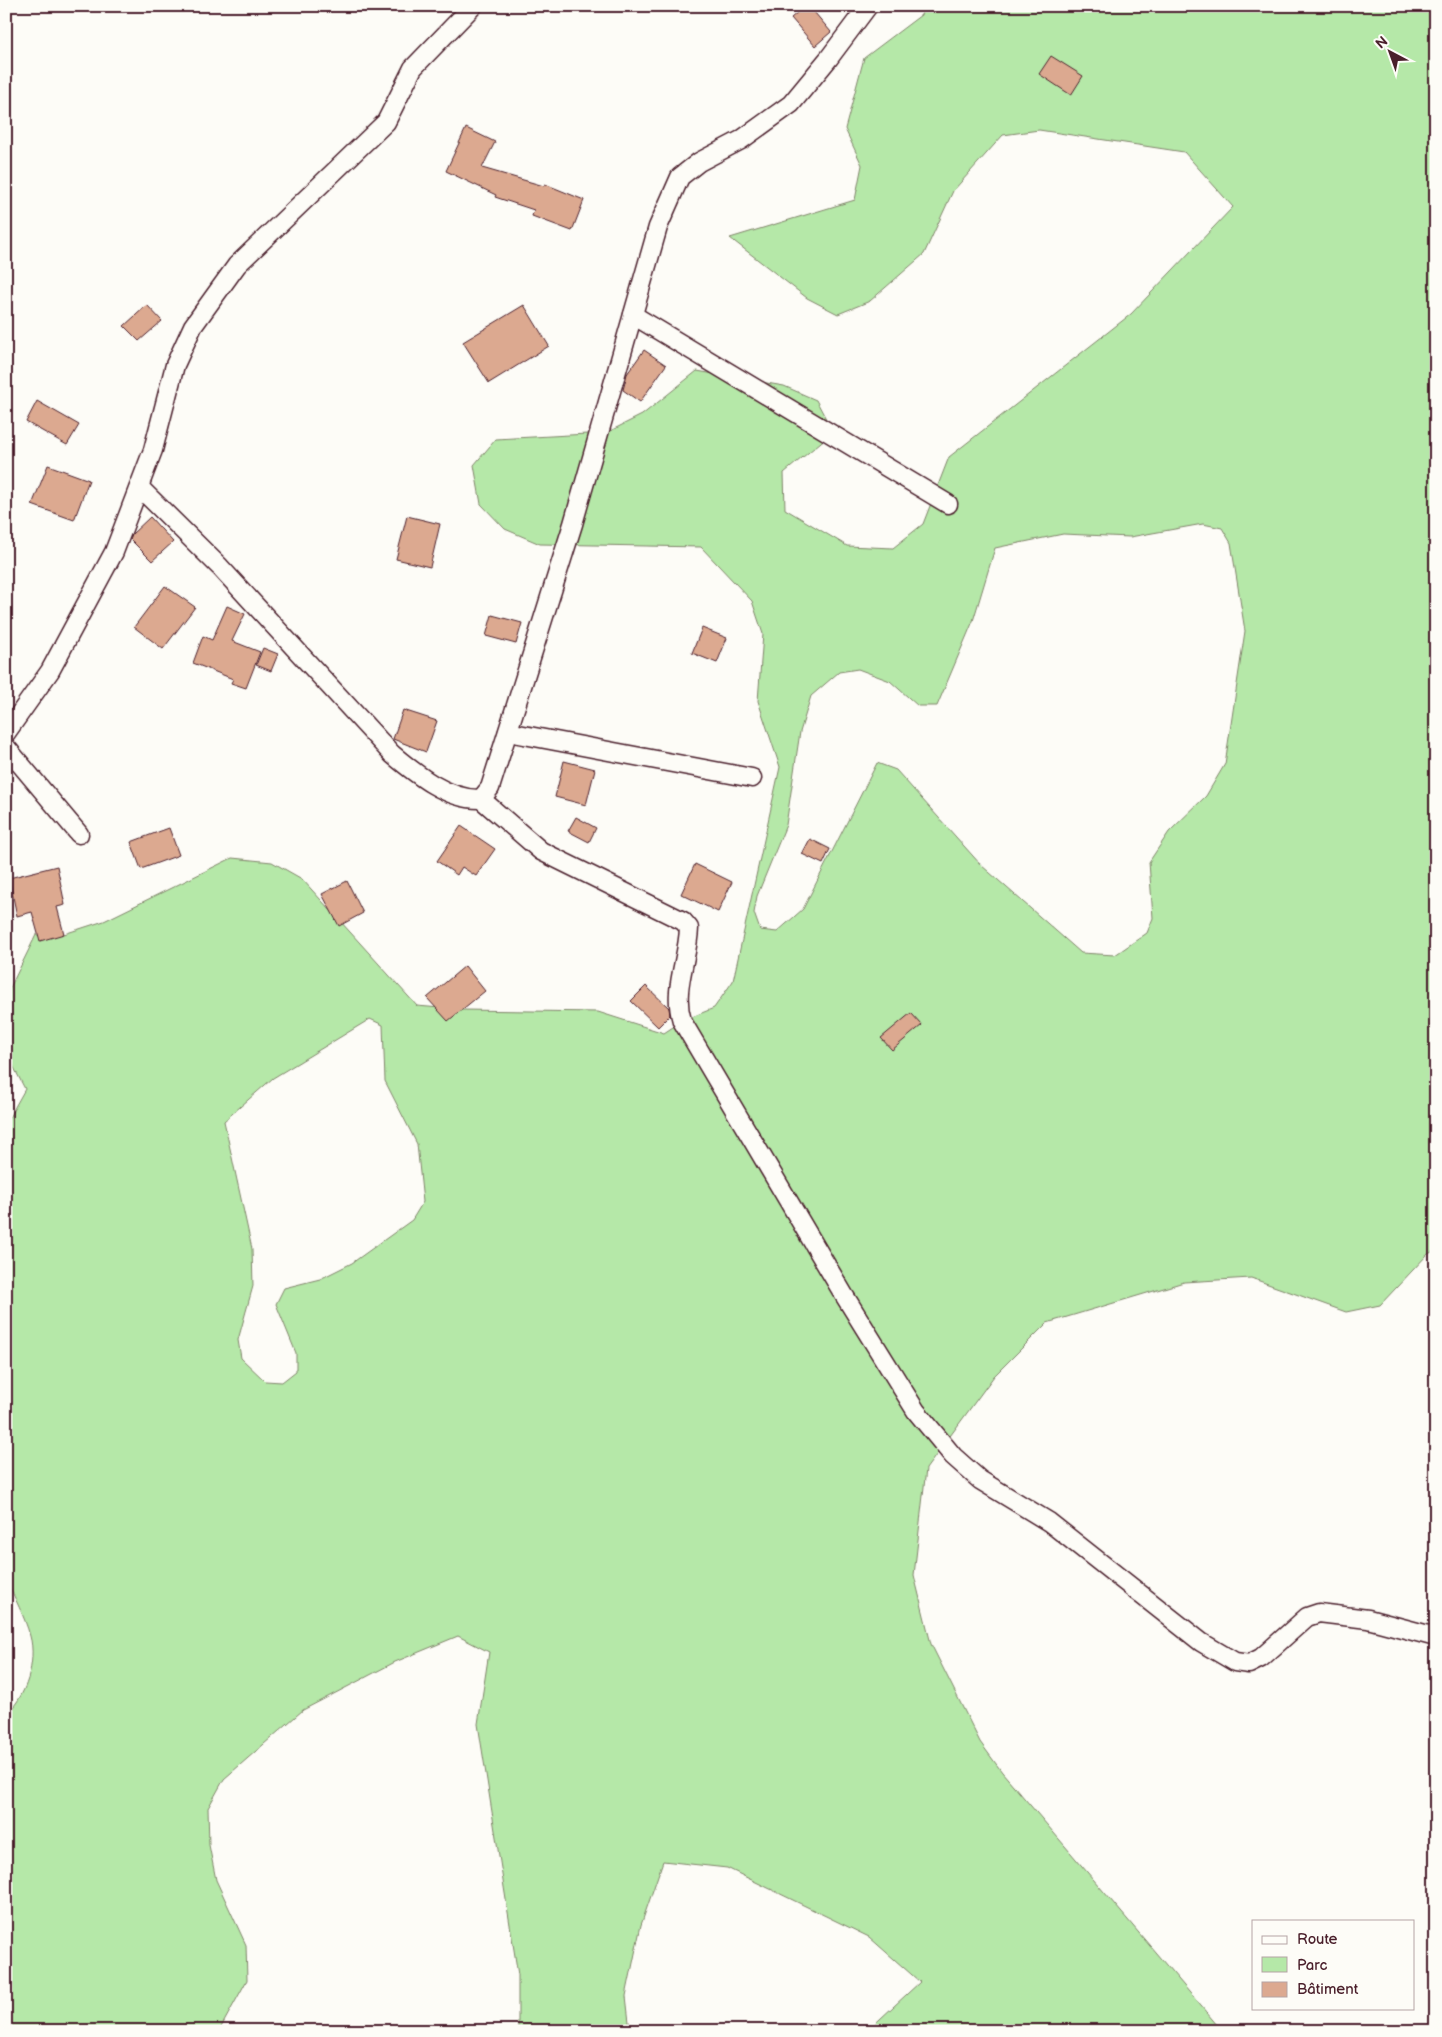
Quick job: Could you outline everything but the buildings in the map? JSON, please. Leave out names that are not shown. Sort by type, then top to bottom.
[{"type":"street","points":[[6,734],[50,671],[114,552],[153,450],[175,365],[193,326],[237,265],[386,122],[413,68],[473,6]]},
{"type":"street","points":[[481,799],[490,788],[573,524],[658,227],[680,177],[698,162],[741,140],[791,104],[868,6]]},
{"type":"street","points":[[633,315],[948,504]]},
{"type":"street","points":[[140,488],[220,567],[392,754],[421,778],[467,799],[481,799],[541,851],[683,921],[690,928],[689,942],[678,986],[677,1007],[682,1021],[916,1411],[953,1456],[980,1480],[1049,1522],[1201,1642],[1235,1662],[1249,1664],[1261,1658],[1307,1617],[1319,1613],[1368,1619],[1436,1637]]},
{"type":"street","points":[[508,732],[752,778]]},
{"type":"street","points":[[6,748],[79,834]]},
{"type":"green space","points":[[924,6],[1436,6],[1436,1250],[1428,1254],[1380,1305],[1346,1312],[1251,1278],[1184,1282],[1047,1323],[994,1376],[926,1469],[914,1575],[931,1644],[980,1742],[1002,1772],[1218,2026],[1216,2031],[867,2031],[920,1982],[869,1937],[727,1868],[663,1861],[641,1925],[626,1996],[630,2031],[518,2031],[518,1975],[478,1724],[489,1652],[458,1636],[395,1662],[303,1710],[224,1779],[208,1808],[209,1845],[216,1880],[246,1945],[247,1980],[219,2031],[6,2031],[6,1714],[19,1699],[24,1689],[31,1667],[32,1646],[28,1629],[6,1579],[6,1123],[25,1089],[6,1052],[6,996],[36,935],[64,934],[104,921],[232,858],[272,862],[302,879],[417,1006],[463,1010],[598,1012],[664,1033],[682,1021],[714,1008],[733,981],[780,767],[758,701],[763,634],[752,601],[701,547],[540,544],[505,529],[481,504],[474,465],[496,439],[606,433],[642,415],[697,371],[784,386],[816,400],[833,432],[784,473],[785,509],[847,546],[893,548],[923,524],[949,457],[1131,314],[1233,207],[1184,152],[1039,130],[1003,135],[953,191],[924,254],[870,301],[838,314],[807,298],[730,238],[855,200],[862,165],[845,129],[864,58],[921,15]],"holes":[[[1203,524],[1222,528],[1231,543],[1245,631],[1225,764],[1206,796],[1169,832],[1149,862],[1153,918],[1147,933],[1115,955],[1081,953],[981,865],[896,770],[877,763],[803,909],[777,932],[760,930],[754,913],[757,896],[786,825],[800,732],[811,696],[839,672],[858,669],[890,681],[918,706],[937,706],[973,621],[995,548],[1063,534],[1130,537]],[[370,1019],[383,1025],[385,1081],[417,1144],[423,1202],[412,1220],[352,1263],[320,1279],[284,1288],[276,1304],[296,1353],[296,1371],[282,1382],[265,1381],[241,1358],[238,1340],[253,1286],[252,1249],[224,1121],[273,1078]]]}]
